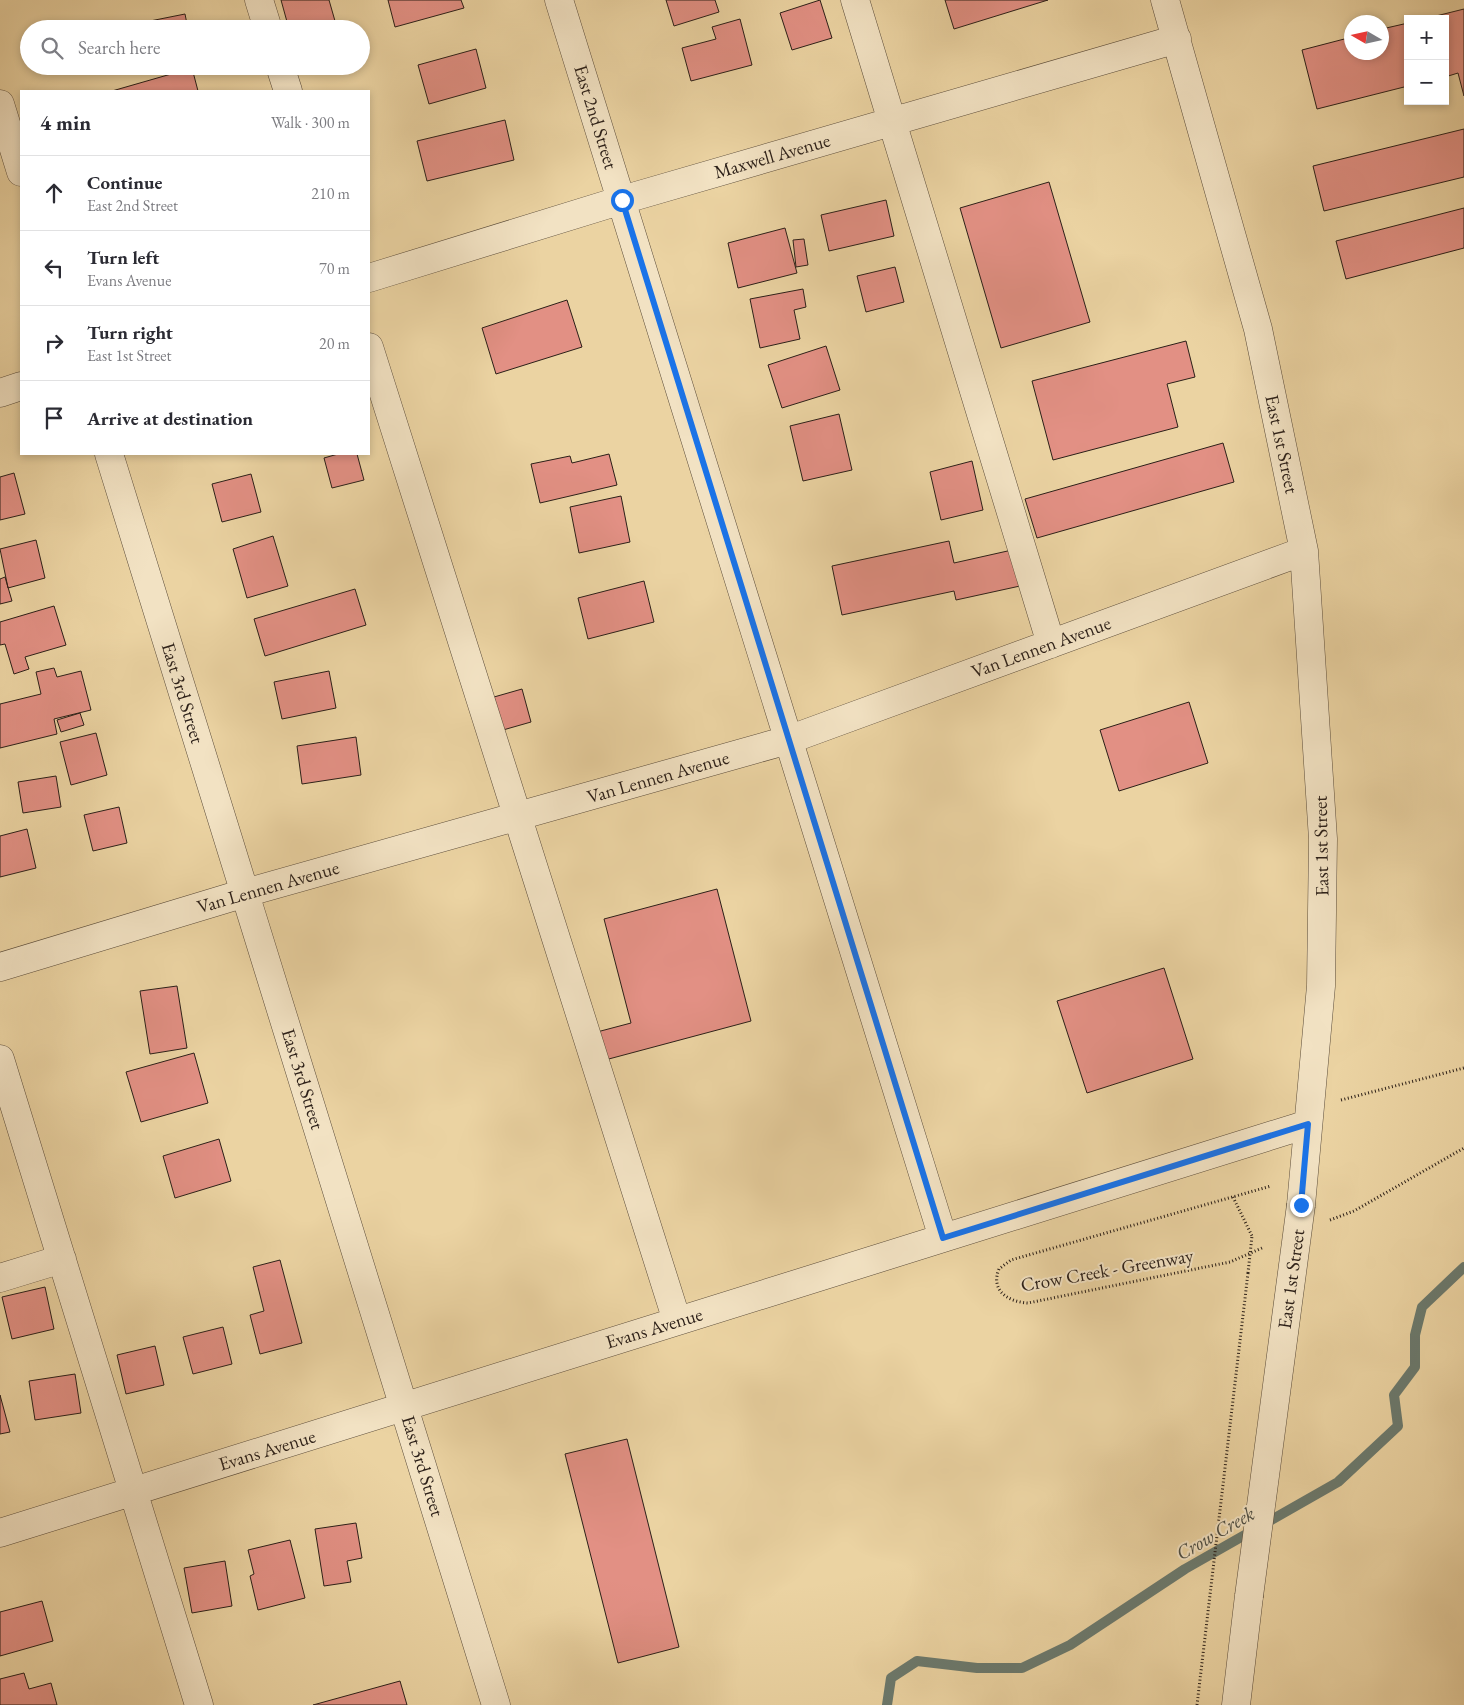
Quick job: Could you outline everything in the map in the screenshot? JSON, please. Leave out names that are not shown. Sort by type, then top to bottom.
[{"type":"street","points":[[259,0],[265,20]]},
{"type":"street","name":"East 2nd Street","points":[[559,0],[943,1238]]},
{"type":"street","points":[[855,0],[1051,644]]},
{"type":"street","name":"East 1st Street","points":[[1165,0],[1258,329],[1304,551],[1323,838],[1321,986],[1301,1205],[1236,1705]]},
{"type":"street","name":"Maxwell Avenue","points":[[370,278],[622,200],[1177,39]]},
{"type":"street","points":[[283,75],[288,90]]},
{"type":"street","points":[[0,104],[20,169]]},
{"type":"street","points":[[370,350],[676,1321]]},
{"type":"street","points":[[0,393],[20,386]]},
{"type":"street","name":"East 3rd Street","points":[[108,455],[496,1705]]},
{"type":"street","name":"Van Lennen Avenue","points":[[0,967],[245,893],[788,740],[1304,551]]},
{"type":"street","points":[[0,1059],[199,1705]]},
{"type":"street","name":"Evans Avenue","points":[[0,1533],[943,1238],[1308,1116]]},
{"type":"street","points":[[0,1278],[62,1259]]},
{"type":"path","points":[[1308,1116],[1464,1068]]},
{"type":"path","points":[[1327,1222],[1354,1211],[1464,1148]]},
{"type":"path","name":"Crow Creek - Greenway","points":[[1196,1705],[1209,1604],[1248,1273],[1252,1236],[1233,1197],[1011,1260],[999,1269],[997,1281],[999,1289],[1007,1298],[1028,1303],[1230,1262],[1265,1247]]},
{"type":"building","points":[[281,0],[329,0],[335,20],[287,20]]},
{"type":"building","points":[[388,0],[461,0],[464,8],[395,27]]},
{"type":"building","points":[[666,0],[715,0],[719,12],[674,26]]},
{"type":"building","points":[[820,0],[832,38],[792,50],[780,13]]},
{"type":"building","points":[[945,0],[1048,0],[954,29]]},
{"type":"building","points":[[1464,9],[1464,96],[1458,73],[1449,76],[1449,15],[1440,15]]},
{"type":"building","points":[[185,14],[186,20],[155,20]]},
{"type":"building","points":[[740,19],[752,65],[691,81],[682,48],[716,39],[712,27]]},
{"type":"building","points":[[1404,24],[1404,87],[1317,109],[1302,50],[1344,39],[1344,60],[1389,60],[1389,27]]},
{"type":"building","points":[[476,49],[486,88],[429,104],[418,65]]},
{"type":"building","points":[[168,75],[194,75],[198,90],[115,90]]},
{"type":"building","points":[[505,120],[514,160],[427,181],[417,141]]},
{"type":"building","points":[[1464,129],[1464,177],[1324,211],[1313,166]]},
{"type":"building","points":[[1049,182],[1090,322],[1001,348],[960,208]]},
{"type":"building","points":[[886,200],[894,236],[829,251],[821,215]]},
{"type":"building","points":[[1464,208],[1464,248],[1346,279],[1336,241]]},
{"type":"building","points":[[785,228],[797,273],[738,288],[728,243]]},
{"type":"building","points":[[804,239],[808,265],[796,267],[793,240]]},
{"type":"building","points":[[895,267],[904,302],[866,312],[857,276]]},
{"type":"building","points":[[803,289],[806,307],[794,310],[800,339],[760,348],[750,299]]},
{"type":"building","points":[[567,300],[582,347],[496,374],[482,328]]},
{"type":"building","points":[[1186,341],[1195,377],[1167,384],[1178,427],[1053,460],[1032,381]]},
{"type":"building","points":[[826,346],[840,390],[782,408],[768,365]]},
{"type":"building","points":[[839,414],[852,470],[803,481],[790,426]]},
{"type":"building","points":[[1223,443],[1234,482],[1037,538],[1025,499]]},
{"type":"building","points":[[609,454],[617,485],[540,503],[531,464],[570,456],[572,463]]},
{"type":"building","points":[[334,455],[357,455],[364,480],[332,488],[324,458]]},
{"type":"building","points":[[972,461],[983,510],[941,520],[930,472]]},
{"type":"building","points":[[14,473],[25,514],[0,520],[0,477]]},
{"type":"building","points":[[251,474],[261,512],[222,522],[212,484]]},
{"type":"building","points":[[621,496],[630,542],[579,553],[570,507]]},
{"type":"building","points":[[273,536],[288,586],[247,598],[233,549]]},
{"type":"building","points":[[36,540],[45,578],[8,588],[0,549]]},
{"type":"building","points":[[949,541],[954,563],[1012,550],[1020,586],[956,600],[954,591],[842,615],[832,566]]},
{"type":"building","points":[[5,577],[12,601],[0,604],[0,579]]},
{"type":"building","points":[[644,581],[654,622],[588,639],[578,598]]},
{"type":"building","points":[[355,589],[366,625],[265,656],[254,619]]},
{"type":"building","points":[[54,606],[66,645],[25,657],[29,669],[14,674],[5,644],[0,645],[0,622]]},
{"type":"building","points":[[54,668],[57,677],[81,671],[91,710],[54,719],[57,734],[0,748],[0,704],[41,694],[36,672]]},
{"type":"building","points":[[329,671],[336,708],[282,719],[274,682]]},
{"type":"building","points":[[522,689],[531,722],[503,730],[494,697]]},
{"type":"building","points":[[1189,702],[1208,763],[1119,791],[1100,730]]},
{"type":"building","points":[[80,713],[84,725],[61,732],[57,720]]},
{"type":"building","points":[[96,733],[107,775],[71,785],[60,742]]},
{"type":"building","points":[[356,737],[361,775],[302,784],[297,746]]},
{"type":"building","points":[[56,776],[61,807],[23,813],[18,782]]},
{"type":"building","points":[[119,807],[127,843],[93,851],[84,815]]},
{"type":"building","points":[[27,829],[36,868],[0,877],[0,836]]},
{"type":"building","points":[[717,889],[751,1021],[605,1060],[597,1032],[631,1023],[604,919]]},
{"type":"building","points":[[1164,968],[1193,1059],[1087,1093],[1057,1001]]},
{"type":"building","points":[[177,986],[187,1048],[150,1054],[140,991]]},
{"type":"building","points":[[194,1053],[208,1103],[141,1122],[126,1072]]},
{"type":"building","points":[[219,1139],[231,1181],[175,1198],[163,1156]]},
{"type":"building","points":[[280,1260],[302,1343],[260,1354],[250,1315],[264,1311],[253,1267]]},
{"type":"building","points":[[45,1287],[54,1329],[12,1339],[2,1297]]},
{"type":"building","points":[[223,1327],[232,1364],[193,1374],[183,1337]]},
{"type":"building","points":[[155,1346],[164,1385],[126,1394],[117,1355]]},
{"type":"building","points":[[75,1374],[81,1413],[35,1420],[29,1381]]},
{"type":"building","points":[[0,1395],[10,1432],[0,1434]]},
{"type":"building","points":[[627,1439],[679,1647],[618,1663],[565,1454]]},
{"type":"building","points":[[356,1523],[362,1558],[347,1561],[351,1582],[324,1586],[315,1529]]},
{"type":"building","points":[[290,1540],[305,1598],[258,1610],[250,1576],[254,1574],[248,1550]]},
{"type":"building","points":[[225,1561],[232,1606],[192,1613],[184,1568]]},
{"type":"building","points":[[42,1601],[53,1641],[0,1656],[0,1612]]},
{"type":"building","points":[[24,1673],[29,1689],[51,1683],[57,1705],[0,1705],[0,1679]]},
{"type":"building","points":[[400,1681],[407,1705],[313,1705]]},
{"type":"waterway","name":"Crow Creek","points":[[887,1705],[891,1678],[917,1661],[977,1668],[1022,1668],[1070,1645],[1185,1569],[1338,1482],[1398,1426],[1394,1395],[1415,1367],[1415,1335],[1422,1307],[1464,1267]]},
{"type":"route","points":[[622,200],[943,1238],[1308,1124],[1301,1205]]}]
